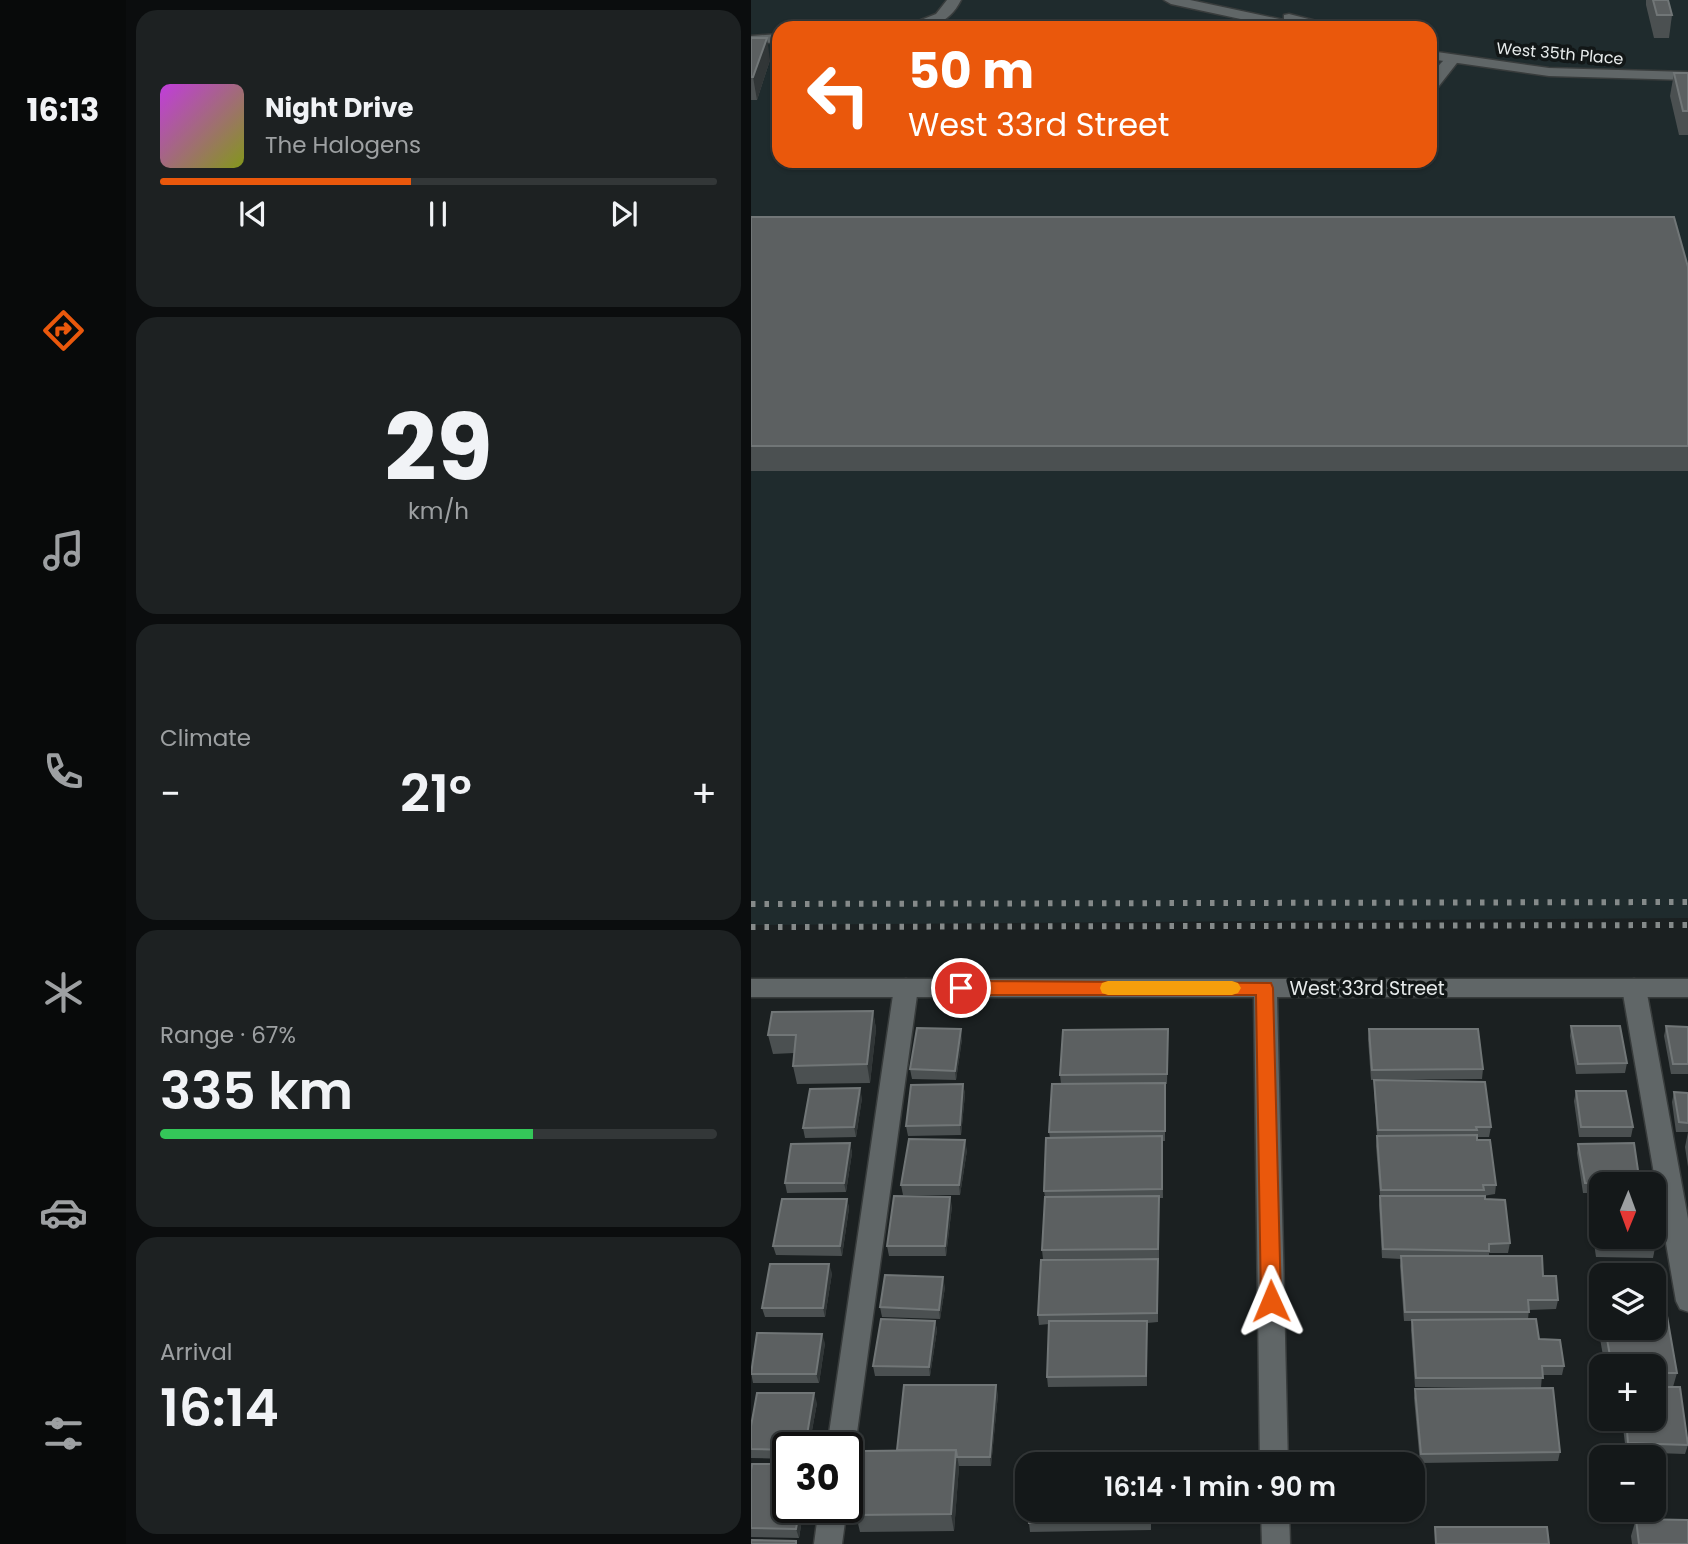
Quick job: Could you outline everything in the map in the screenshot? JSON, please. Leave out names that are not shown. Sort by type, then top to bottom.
[{"type":"street","points":[[932,21],[950,10],[954,0]]},
{"type":"street","points":[[1171,0],[1269,21]]},
{"type":"street","points":[[1224,0],[1301,21]]},
{"type":"street","points":[[751,40],[772,38]]},
{"type":"street","name":"West 35th Place","points":[[1437,56],[1549,72],[1688,76]]},
{"type":"street","points":[[1437,79],[1453,59]]},
{"type":"street","name":"West 33rd Street","points":[[751,988],[1688,988]]},
{"type":"street","points":[[843,1432],[906,988]]},
{"type":"street","points":[[1264,988],[1274,1452]]},
{"type":"street","points":[[1634,988],[1688,1301]]},
{"type":"street","points":[[1275,1522],[1276,1544]]},
{"type":"street","points":[[828,1544],[831,1523]]},
{"type":"shaded area","points":[[751,0],[1688,0],[1688,918],[751,925]]},
{"type":"building","points":[[1653,0],[1668,0],[1672,15],[1657,15]]},
{"type":"building","points":[[751,38],[767,38],[753,77],[751,77]]},
{"type":"building","points":[[1674,73],[1688,73],[1688,111],[1683,111]]},
{"type":"building","points":[[751,217],[1674,217],[1688,267],[1688,446],[751,446]]},
{"type":"building","points":[[873,1011],[867,1064],[793,1066],[796,1035],[768,1035],[772,1012]]},
{"type":"building","points":[[1571,1026],[1620,1026],[1627,1063],[1578,1064]]},
{"type":"building","points":[[1666,1026],[1688,1027],[1688,1064],[1673,1064]]},
{"type":"building","points":[[917,1028],[961,1029],[955,1071],[910,1069]]},
{"type":"building","points":[[1168,1029],[1167,1074],[1060,1075],[1063,1030]]},
{"type":"building","points":[[1369,1029],[1478,1029],[1483,1069],[1372,1070]]},
{"type":"building","points":[[1374,1080],[1485,1082],[1491,1127],[1476,1127],[1477,1130],[1378,1130]]},
{"type":"building","points":[[1165,1083],[1165,1131],[1049,1132],[1052,1084]]},
{"type":"building","points":[[963,1084],[960,1125],[906,1126],[911,1085]]},
{"type":"building","points":[[860,1088],[854,1127],[803,1128],[810,1089]]},
{"type":"building","points":[[1576,1091],[1626,1091],[1633,1127],[1581,1127]]},
{"type":"building","points":[[1674,1092],[1688,1093],[1688,1123],[1679,1122]]},
{"type":"building","points":[[1477,1135],[1477,1140],[1490,1140],[1496,1185],[1483,1185],[1484,1190],[1381,1190],[1377,1136]]},
{"type":"building","points":[[1162,1136],[1162,1189],[1044,1191],[1046,1138]]},
{"type":"building","points":[[909,1139],[965,1140],[959,1185],[901,1185]]},
{"type":"building","points":[[850,1143],[844,1183],[785,1183],[791,1144]]},
{"type":"building","points":[[1634,1143],[1638,1172],[1589,1172],[1589,1183],[1585,1183],[1578,1144]]},
{"type":"building","points":[[894,1196],[950,1197],[945,1246],[887,1246]]},
{"type":"building","points":[[1159,1196],[1158,1249],[1042,1250],[1045,1197]]},
{"type":"building","points":[[1380,1196],[1485,1196],[1485,1199],[1505,1200],[1510,1243],[1489,1244],[1489,1251],[1383,1249]]},
{"type":"building","points":[[782,1199],[847,1199],[840,1246],[773,1246]]},
{"type":"building","points":[[1401,1256],[1542,1256],[1543,1276],[1556,1276],[1558,1300],[1528,1300],[1529,1312],[1405,1312]]},
{"type":"building","points":[[1158,1259],[1157,1313],[1038,1315],[1041,1260]]},
{"type":"building","points":[[770,1264],[829,1264],[823,1308],[762,1308]]},
{"type":"building","points":[[885,1275],[943,1277],[939,1310],[880,1307]]},
{"type":"building","points":[[1667,1316],[1677,1373],[1666,1373],[1666,1354],[1610,1354],[1607,1340],[1666,1340]]},
{"type":"building","points":[[881,1319],[935,1321],[929,1367],[873,1366]]},
{"type":"building","points":[[1536,1319],[1539,1339],[1560,1340],[1564,1366],[1542,1366],[1543,1378],[1416,1378],[1412,1320]]},
{"type":"building","points":[[1049,1321],[1147,1321],[1146,1376],[1047,1377]]},
{"type":"building","points":[[757,1333],[822,1334],[816,1374],[751,1374]]},
{"type":"building","points":[[904,1385],[996,1385],[990,1457],[957,1457],[956,1450],[897,1450]]},
{"type":"building","points":[[1666,1387],[1680,1387],[1688,1445],[1628,1443],[1627,1431],[1666,1431]]},
{"type":"building","points":[[1553,1388],[1560,1452],[1425,1454],[1421,1452],[1415,1389]]},
{"type":"building","points":[[757,1393],[814,1393],[808,1432],[772,1432],[772,1450],[751,1449],[751,1426]]},
{"type":"building","points":[[956,1450],[951,1514],[863,1515],[863,1451]]},
{"type":"building","points":[[752,1464],[772,1464],[772,1523],[797,1523],[796,1529],[751,1528]]},
{"type":"building","points":[[1688,1520],[1688,1544],[1639,1544],[1636,1522]]},
{"type":"building","points":[[1435,1527],[1547,1527],[1549,1544],[1436,1544]]},
{"type":"building","points":[[751,1540],[796,1541],[796,1544],[751,1544]]},
{"type":"railway","points":[[751,904],[1689,902]]},
{"type":"railway","points":[[751,927],[1689,925]]},
{"type":"slow traffic","points":[[1108,988],[1232,988]]},
{"type":"route","points":[[961,988],[1264,988],[1271,1301]]}]
